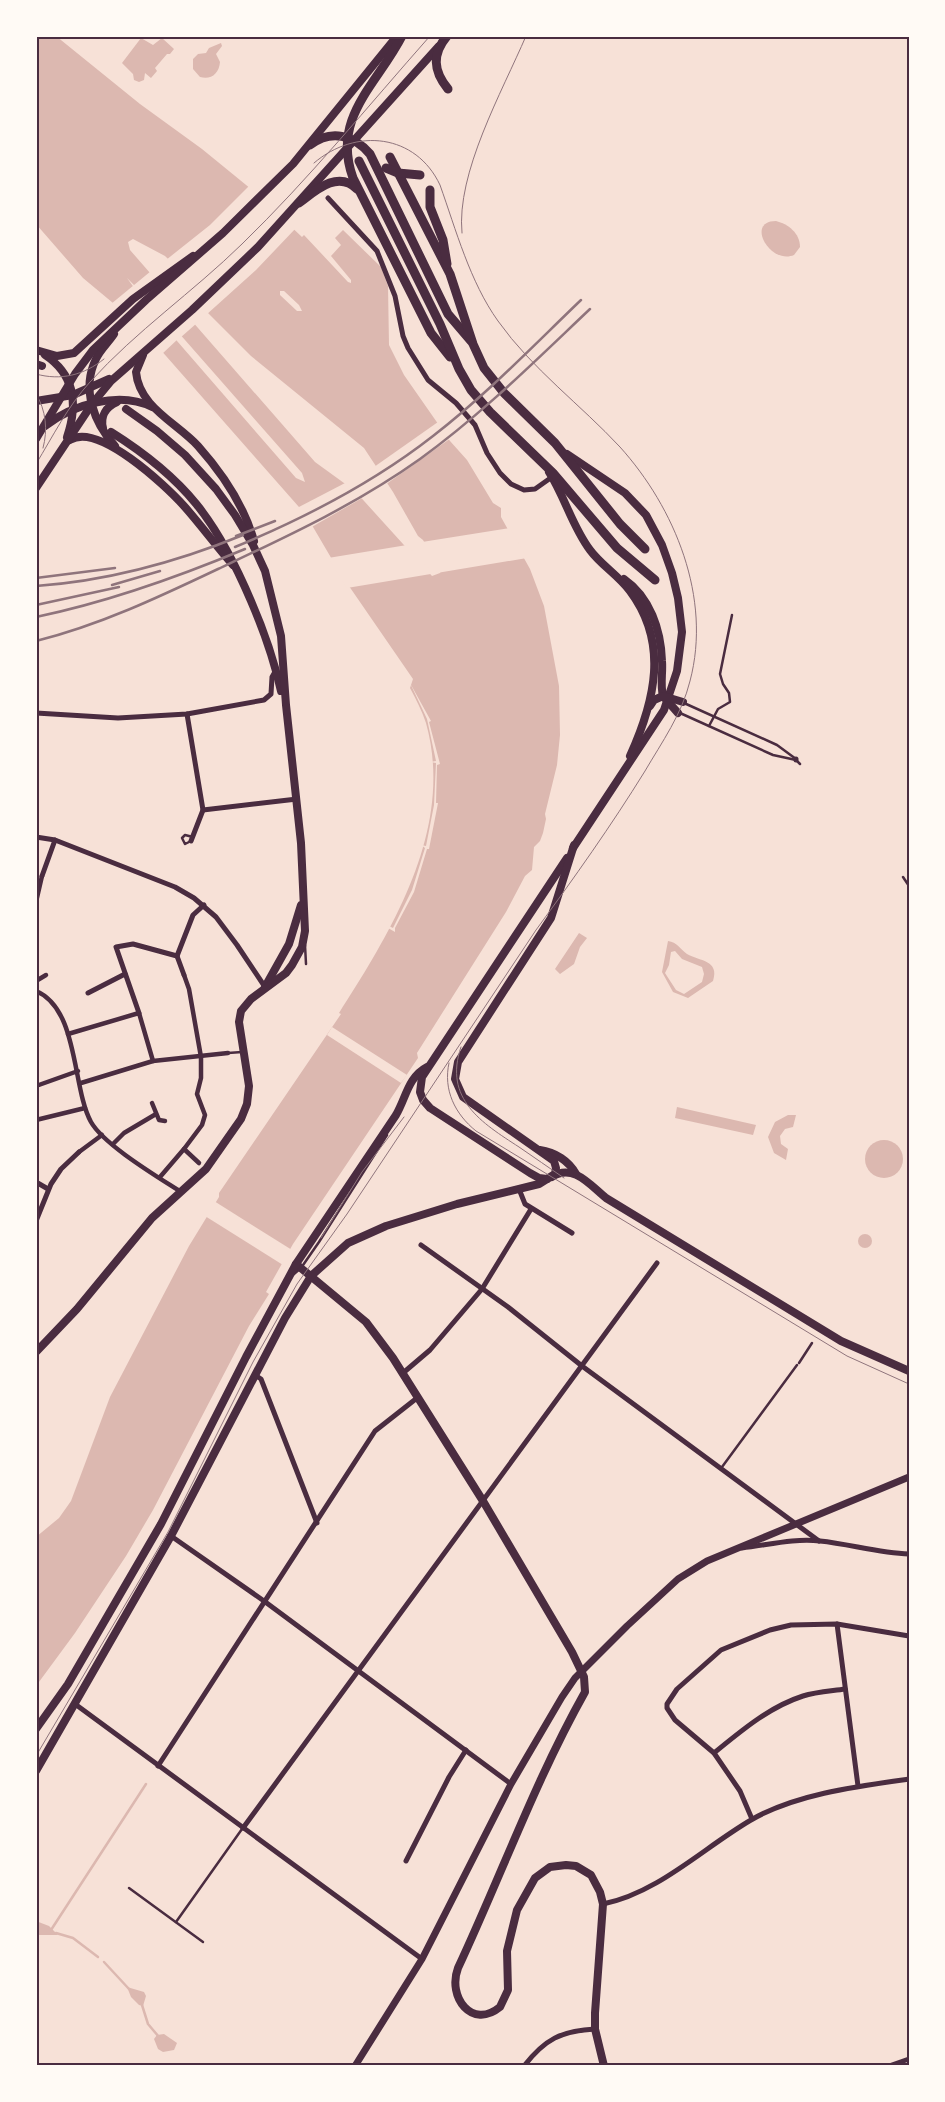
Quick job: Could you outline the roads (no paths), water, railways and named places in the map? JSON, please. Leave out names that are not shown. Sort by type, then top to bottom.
[{"type":"main road","points":[[36,439],[69,382],[94,350],[122,322],[209,246],[308,148],[398,36]]},
{"type":"main road","points":[[402,36],[358,103],[349,141],[351,172],[431,333],[459,369]]},
{"type":"main road","points":[[36,401],[73,395],[95,387],[121,371],[149,348],[226,278],[299,203],[349,141],[446,38]]},
{"type":"main road","points":[[446,38],[438,50],[435,65],[440,78],[448,89]]},
{"type":"main road","points":[[308,148],[327,136],[349,141],[372,158],[448,314],[468,337],[490,377],[514,404],[554,443],[606,509],[645,549]]},
{"type":"main road","points":[[390,157],[450,274]]},
{"type":"main road","points":[[359,161],[440,324],[459,369],[471,390],[490,412],[538,458],[612,542],[654,580]]},
{"type":"main road","points":[[386,168],[398,174],[420,175]]},
{"type":"main road","points":[[299,203],[322,186],[334,182],[347,182],[359,191]]},
{"type":"main road","points":[[430,190],[429,202],[443,240],[450,274],[474,348]]},
{"type":"main road","points":[[36,350],[56,356],[74,353],[151,284],[209,246]]},
{"type":"main road","points":[[36,488],[92,404],[96,359],[122,322]]},
{"type":"main road","points":[[149,348],[138,364],[137,376],[142,392],[154,408]]},
{"type":"main road","points":[[36,350],[58,366],[69,382],[73,395],[63,447]]},
{"type":"main road","points":[[95,387],[92,404],[108,433],[152,461],[187,493],[216,529],[238,570],[268,641],[286,705]]},
{"type":"main road","points":[[42,429],[92,404],[140,402],[154,408],[198,447],[230,488],[249,524],[259,559]]},
{"type":"main road","points":[[36,1352],[77,1309],[152,1218],[206,1170],[226,1144],[245,1112],[249,1086],[240,1022],[241,1011],[264,987],[286,972],[292,965],[302,947],[305,931],[297,799],[286,705],[281,636],[270,584],[235,515],[208,479],[172,443],[125,404],[112,404],[106,410],[102,423],[119,452]]},
{"type":"main road","points":[[63,447],[75,437],[88,436],[119,452],[173,494],[238,570]]},
{"type":"main road","points":[[554,443],[632,498],[646,515],[659,538],[674,580],[680,608],[681,642],[674,694],[681,701]]},
{"type":"main road","points":[[538,458],[552,477],[582,539],[592,553],[632,594],[646,618],[651,633],[656,670],[648,707],[636,742],[621,774]]},
{"type":"main road","points":[[608,568],[638,590],[654,618],[662,652],[667,699],[678,713]]},
{"type":"main road","points":[[657,722],[675,681]]},
{"type":"main road","points":[[648,707],[654,700],[681,701]]},
{"type":"main road","points":[[574,845],[551,918],[458,1062],[455,1076],[459,1091],[464,1098],[538,1149],[556,1164],[556,1172],[550,1178],[541,1179],[437,1114],[423,1100],[420,1083],[574,845],[657,722],[666,713],[678,713]]},
{"type":"main road","points":[[264,987],[288,944],[302,899]]},
{"type":"main road","points":[[36,1729],[68,1684],[161,1524],[288,1278],[299,1266],[398,1111],[405,1093],[418,1073],[432,1062]]},
{"type":"main road","points":[[538,1149],[552,1152],[573,1168],[576,1174]]},
{"type":"main road","points":[[36,1771],[172,1536],[285,1318],[311,1276],[336,1251],[369,1233],[413,1217],[519,1189],[567,1171],[576,1174],[606,1198],[840,1341],[909,1372]]},
{"type":"main road","points":[[299,1266],[366,1322],[403,1373],[482,1501],[581,1671],[585,1692],[541,1776],[511,1850],[455,1975],[454,1985],[458,2000],[466,2009],[484,2014],[496,2010],[503,2002],[508,1990],[507,1951],[515,1917],[526,1891],[535,1878],[545,1870],[558,1865],[576,1866],[584,1870],[596,1880],[603,1904],[595,2028],[604,2066]]},
{"type":"street","points":[[328,198],[378,251],[395,296],[402,336],[408,348],[428,380],[456,403],[474,423],[487,453],[500,473],[511,484],[524,490],[535,489],[552,477]]},
{"type":"street","points":[[36,713],[118,718],[187,714],[264,700],[271,694],[272,677],[276,670]]},
{"type":"street","points":[[187,714],[203,810],[192,839]]},
{"type":"street","points":[[203,810],[297,799]]},
{"type":"street","points":[[36,837],[55,840],[175,887],[204,906],[237,945],[264,987]]},
{"type":"street","points":[[36,902],[42,876],[55,840]]},
{"type":"street","points":[[160,1177],[184,1149],[202,1124],[205,1115],[197,1094],[201,1078],[201,1056],[190,996],[177,956],[194,916],[204,906]]},
{"type":"street","points":[[153,1061],[139,1013],[116,947],[133,944],[177,956]]},
{"type":"street","points":[[88,992],[124,974]]},
{"type":"street","points":[[36,981],[46,975]]},
{"type":"street","points":[[36,991],[43,994],[58,1010],[68,1034],[81,1083],[85,1108],[91,1123],[113,1144],[183,1192]]},
{"type":"street","points":[[68,1034],[139,1013]]},
{"type":"street","points":[[81,1083],[153,1061],[228,1053]]},
{"type":"street","points":[[36,1086],[78,1071]]},
{"type":"street","points":[[152,1103],[155,1114],[160,1120],[165,1121]]},
{"type":"street","points":[[36,1120],[85,1108]]},
{"type":"street","points":[[113,1144],[124,1133],[155,1114]]},
{"type":"street","points":[[36,1221],[48,1189],[62,1169],[79,1152],[102,1135]]},
{"type":"street","points":[[184,1149],[199,1163]]},
{"type":"street","points":[[36,1182],[48,1189]]},
{"type":"street","points":[[519,1189],[525,1204],[531,1209],[572,1233]]},
{"type":"street","points":[[403,1373],[430,1350],[482,1289],[531,1209]]},
{"type":"street","points":[[421,1245],[582,1366],[799,1524],[819,1541]]},
{"type":"street","points":[[243,1828],[657,1263]]},
{"type":"street","points":[[255,1375],[261,1379],[265,1387],[317,1523]]},
{"type":"street","points":[[158,1766],[375,1431],[417,1398]]},
{"type":"street","points":[[355,2066],[422,1959],[511,1784],[549,1717],[581,1671],[678,1579],[706,1561],[909,1477]]},
{"type":"street","points":[[172,1536],[264,1601],[511,1784]]},
{"type":"street","points":[[737,1549],[791,1541],[819,1541],[869,1550],[909,1554]]},
{"type":"street","points":[[837,1624],[858,1786]]},
{"type":"street","points":[[752,1819],[740,1791],[714,1753],[690,1734],[667,1708],[667,1704],[677,1689],[721,1650],[770,1630],[791,1625],[837,1624],[909,1636]]},
{"type":"street","points":[[714,1753],[754,1721],[785,1704],[803,1696],[845,1688]]},
{"type":"street","points":[[75,1704],[422,1959]]},
{"type":"street","points":[[406,1862],[445,1785],[466,1750]]},
{"type":"street","points":[[603,1904],[642,1890],[752,1819],[806,1798],[858,1786],[909,1779]]},
{"type":"street","points":[[524,2066],[545,2042],[577,2030],[595,2028]]},
{"type":"street","points":[[889,2066],[909,2059]]},
{"type":"lane","points":[[709,726],[719,708],[730,702],[729,692],[720,674],[732,615]]},
{"type":"lane","points":[[678,713],[772,755],[797,761],[777,745],[681,701]]},
{"type":"lane","points":[[903,877],[909,886]]},
{"type":"lane","points":[[305,931],[306,964]]},
{"type":"lane","points":[[228,1053],[244,1052]]},
{"type":"lane","points":[[722,1467],[812,1344]]},
{"type":"lane","points":[[176,1922],[243,1828]]},
{"type":"lane","points":[[129,1888],[203,1942]]},
{"type":"waterway","points":[[51,1930],[146,1784]]},
{"type":"waterway","points":[[56,1933],[73,1938],[98,1957]]},
{"type":"waterway","points":[[104,1962],[129,1989]]},
{"type":"waterway","points":[[142,2005],[148,2024],[159,2037]]},
{"type":"tram line","points":[[36,464],[68,411],[90,382],[126,346],[223,262],[267,219],[315,168],[430,36]]},
{"type":"tram line","points":[[462,233],[462,210],[473,159],[526,36]]},
{"type":"tram line","points":[[36,1756],[168,1532],[253,1362],[297,1284],[347,1214],[536,930],[606,832],[665,738],[682,705],[690,681],[696,650],[696,618],[692,587],[684,556],[672,526],[657,498],[640,471],[620,447],[541,371],[498,321],[479,290],[458,238],[440,185],[429,168],[416,155],[401,146],[384,141],[348,144],[330,152],[314,163]]},
{"type":"tram line","points":[[36,374],[63,377],[80,373],[104,359]]},
{"type":"tram line","points":[[36,394],[45,420],[43,448]]},
{"type":"tram line","points":[[461,1047],[457,1065],[457,1081],[469,1108],[492,1129],[564,1178]]},
{"type":"tram line","points":[[449,1063],[448,1083],[452,1101],[462,1117],[476,1131],[847,1356],[909,1384]]},
{"type":"tram line","points":[[321,1238],[362,1172],[404,1117]]},
{"type":"railway","points":[[235,547],[313,512],[387,469],[410,453],[472,404],[581,300]]},
{"type":"railway","points":[[36,641],[106,619],[151,600],[296,532],[372,491],[420,459],[465,424],[590,309]]},
{"type":"railway","points":[[236,536],[275,521]]},
{"type":"railway","points":[[36,586],[89,580],[141,569],[193,554],[243,535]]},
{"type":"railway","points":[[36,617],[90,604],[142,588],[245,549]]},
{"type":"railway","points":[[36,578],[115,568]]},
{"type":"railway","points":[[112,585],[160,571]]},
{"type":"railway","points":[[36,605],[119,587]]}]
